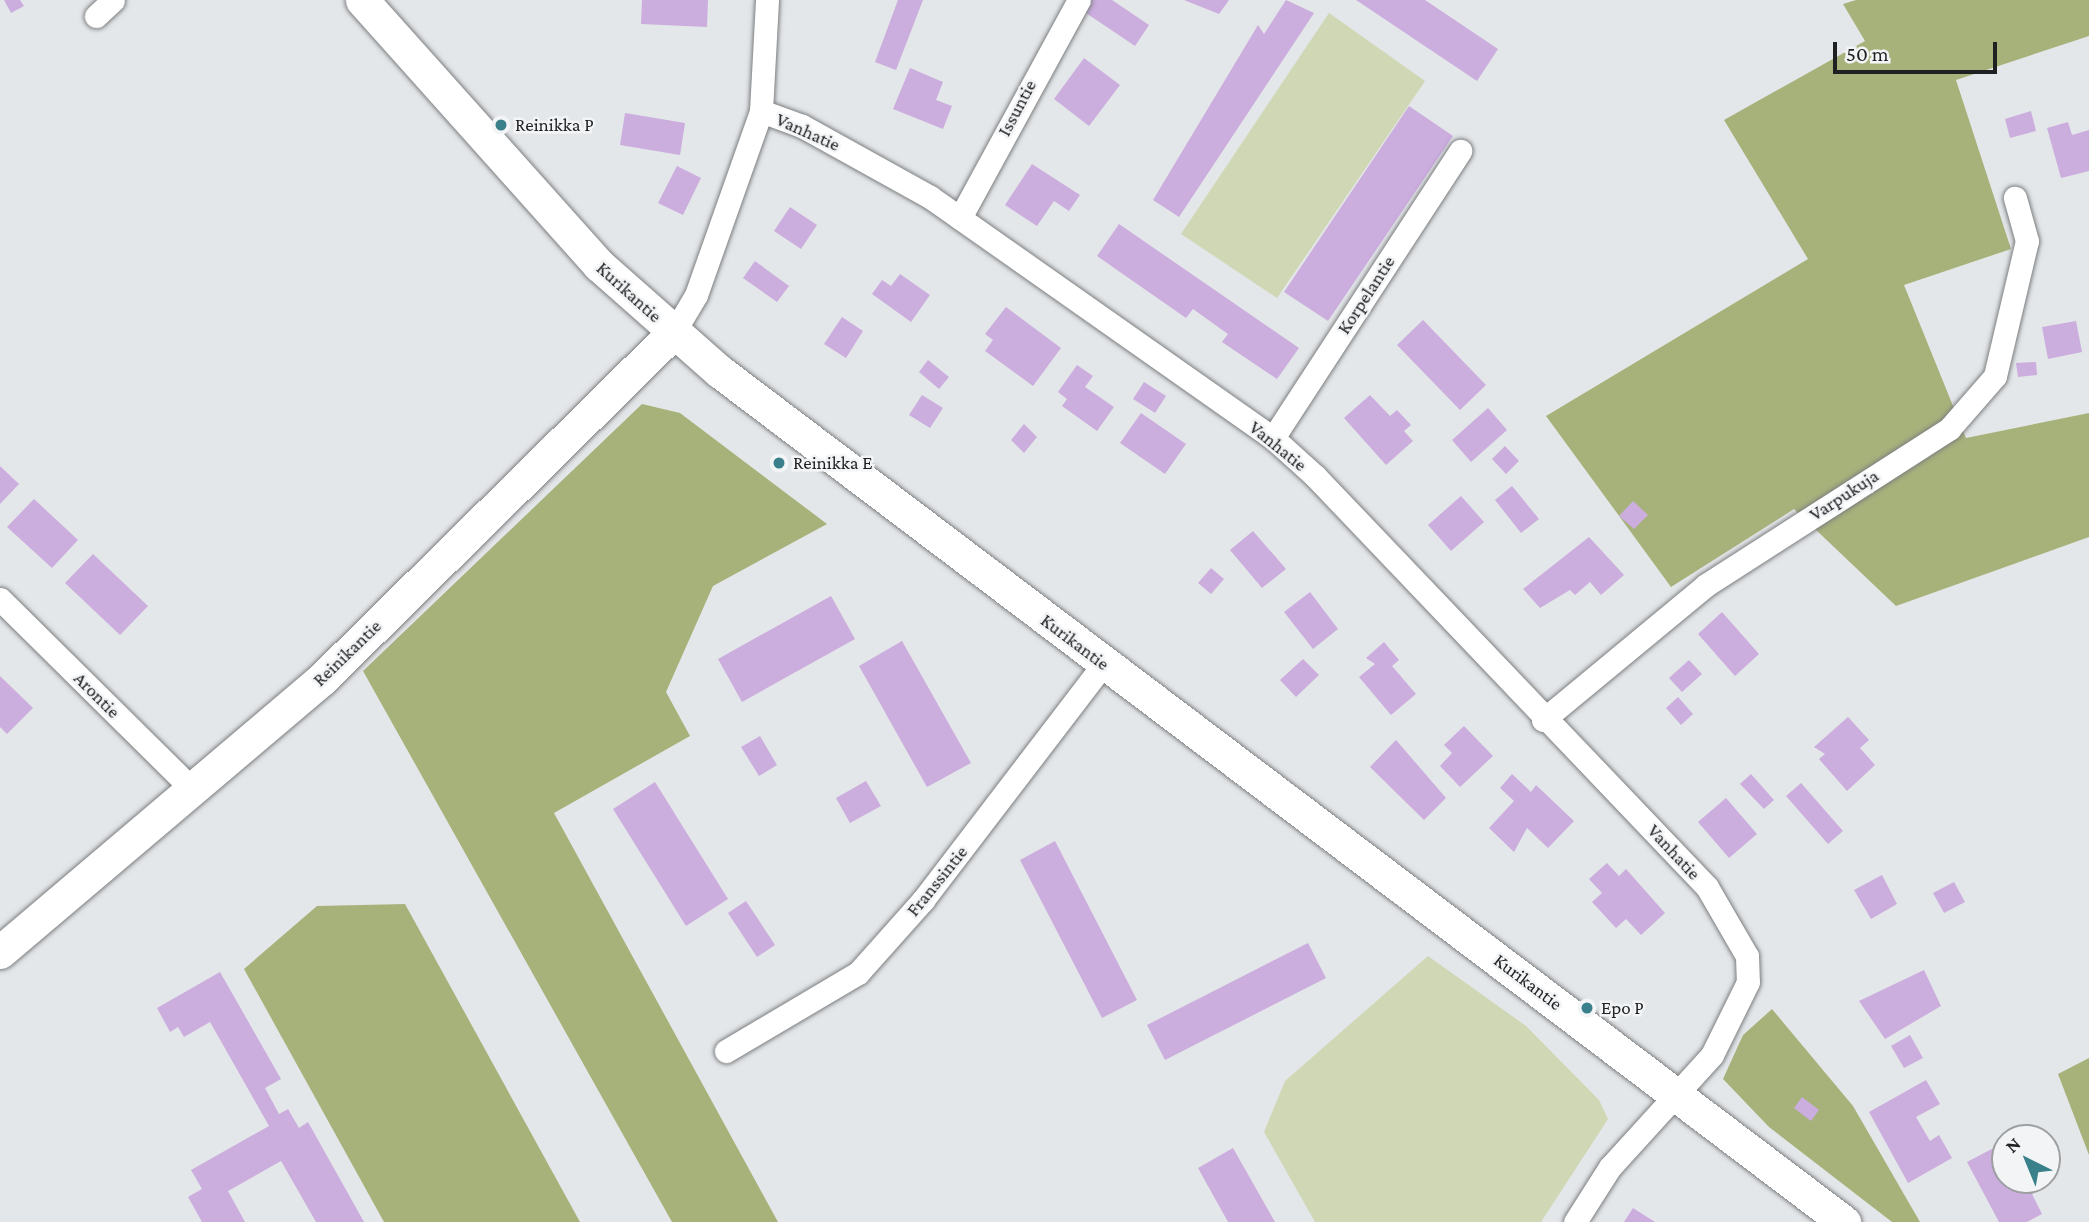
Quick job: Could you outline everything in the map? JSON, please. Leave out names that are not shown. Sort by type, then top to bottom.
[{"type":"street","points":[[96,16],[114,0]]},
{"type":"street","name":"Kurikantie","points":[[362,0],[507,169],[674,332],[1104,663],[1844,1222]]},
{"type":"street","points":[[761,111],[767,0]]},
{"type":"street","name":"Issuntie","points":[[960,218],[1079,0]]},
{"type":"street","name":"Vanhatie","points":[[674,332],[696,295],[761,111],[870,162],[960,218],[1273,438],[1707,887],[1748,956],[1748,982],[1712,1055],[1610,1167],[1575,1222]]},
{"type":"street","name":"Korpelantie","points":[[1273,438],[1460,151]]},
{"type":"street","name":"Varpukuja","points":[[1543,720],[1706,585],[1949,429],[1995,376],[2027,240],[2015,198]]},
{"type":"street","name":"Reinikantie","points":[[0,952],[194,791],[321,679],[674,332]]},
{"type":"street","name":"Arontie","points":[[0,599],[194,791]]},
{"type":"street","name":"Franssintie","points":[[726,1051],[858,973],[923,900],[1104,663]]},
{"type":"green space","points":[[1856,0],[2089,0],[2089,36],[1956,80],[2011,249],[1904,285],[1966,438],[2089,413],[2089,537],[1896,606],[1794,509],[1671,587],[1546,416],[1808,259],[1724,120],[1865,41],[1843,4]]},
{"type":"green space","points":[[1329,13],[1425,81],[1277,298],[1181,234]]},
{"type":"green space","points":[[642,404],[680,413],[827,524],[713,586],[666,692],[690,736],[554,813],[778,1222],[672,1222],[363,671]]},
{"type":"green space","points":[[405,904],[580,1222],[384,1222],[244,969],[317,906]]},
{"type":"green space","points":[[1428,956],[1526,1026],[1599,1100],[1608,1119],[1541,1222],[1315,1222],[1264,1132],[1285,1081]]},
{"type":"green space","points":[[1772,1009],[1853,1106],[1920,1222],[1892,1222],[1769,1127],[1723,1079],[1743,1035]]},
{"type":"green space","points":[[2089,1058],[2089,1155],[2058,1074]]},
{"type":"building","points":[[4,0],[20,0],[24,6],[11,13]]},
{"type":"building","points":[[642,0],[708,0],[707,27],[641,24]]},
{"type":"building","points":[[898,0],[923,0],[896,70],[875,62]]},
{"type":"building","points":[[1091,0],[1112,0],[1149,25],[1135,46],[1083,11]]},
{"type":"building","points":[[1184,0],[1229,0],[1219,14]]},
{"type":"building","points":[[1286,0],[1314,13],[1179,217],[1153,200],[1258,25],[1264,34]]},
{"type":"building","points":[[1356,0],[1425,0],[1498,49],[1477,81]]},
{"type":"building","points":[[1084,58],[1120,85],[1089,126],[1054,99]]},
{"type":"building","points":[[910,68],[943,82],[936,100],[952,106],[943,129],[893,109]]},
{"type":"building","points":[[1409,106],[1453,136],[1328,321],[1284,292]]},
{"type":"building","points":[[2031,111],[2036,131],[2010,138],[2005,119]]},
{"type":"building","points":[[625,113],[685,123],[680,155],[620,145]]},
{"type":"building","points":[[2068,122],[2072,135],[2089,130],[2089,171],[2061,178],[2047,128]]},
{"type":"building","points":[[1032,164],[1080,195],[1069,211],[1054,201],[1037,226],[1005,205]]},
{"type":"building","points":[[677,166],[701,178],[683,215],[658,203]]},
{"type":"building","points":[[790,207],[817,225],[801,249],[774,231]]},
{"type":"building","points":[[1119,224],[1299,348],[1277,379],[1222,342],[1228,334],[1193,309],[1186,318],[1097,256]]},
{"type":"building","points":[[755,261],[789,286],[777,302],[743,278]]},
{"type":"building","points":[[900,274],[930,295],[911,322],[872,294],[882,280],[891,286]]},
{"type":"building","points":[[1006,307],[1061,348],[1033,386],[985,351],[993,340],[985,334]]},
{"type":"building","points":[[842,317],[863,331],[846,358],[824,344]]},
{"type":"building","points":[[1423,320],[1486,385],[1460,410],[1397,345]]},
{"type":"building","points":[[2076,321],[2082,352],[2048,359],[2042,327]]},
{"type":"building","points":[[928,360],[949,377],[939,389],[919,372]]},
{"type":"building","points":[[2036,362],[2037,375],[2018,377],[2016,363]]},
{"type":"building","points":[[1077,365],[1093,376],[1085,387],[1114,407],[1097,431],[1062,406],[1067,399],[1058,392]]},
{"type":"building","points":[[1144,382],[1166,396],[1155,413],[1133,399]]},
{"type":"building","points":[[922,395],[943,408],[930,428],[909,415]]},
{"type":"building","points":[[1370,395],[1390,416],[1397,410],[1411,425],[1404,431],[1413,441],[1386,465],[1344,418]]},
{"type":"building","points":[[1488,408],[1507,430],[1471,462],[1452,440]]},
{"type":"building","points":[[1141,413],[1186,444],[1165,474],[1120,443]]},
{"type":"building","points":[[1024,424],[1037,437],[1024,453],[1011,440]]},
{"type":"building","points":[[1505,446],[1519,461],[1506,474],[1492,459]]},
{"type":"building","points":[[0,466],[19,484],[0,504]]},
{"type":"building","points":[[1512,486],[1539,519],[1521,533],[1495,500]]},
{"type":"building","points":[[1461,496],[1484,522],[1451,551],[1428,525]]},
{"type":"building","points":[[34,499],[78,540],[52,568],[7,527]]},
{"type":"building","points":[[1633,501],[1648,515],[1634,529],[1619,516]]},
{"type":"building","points":[[1253,531],[1286,569],[1262,588],[1230,550]]},
{"type":"building","points":[[1589,537],[1624,575],[1601,595],[1590,582],[1575,595],[1570,590],[1540,608],[1523,589]]},
{"type":"building","points":[[93,554],[148,606],[120,635],[65,583]]},
{"type":"building","points":[[1211,568],[1224,579],[1211,594],[1198,583]]},
{"type":"building","points":[[1310,592],[1338,629],[1313,649],[1284,612]]},
{"type":"building","points":[[831,596],[855,639],[742,702],[718,659]]},
{"type":"building","points":[[1722,612],[1759,654],[1735,676],[1698,634]]},
{"type":"building","points":[[902,641],[971,763],[927,787],[859,666]]},
{"type":"building","points":[[1384,642],[1399,660],[1392,666],[1416,694],[1391,715],[1359,677],[1375,664],[1366,658]]},
{"type":"building","points":[[1303,659],[1319,675],[1296,697],[1280,680]]},
{"type":"building","points":[[1689,660],[1702,674],[1682,692],[1669,678]]},
{"type":"building","points":[[0,676],[33,708],[7,734],[0,727]]},
{"type":"building","points":[[1678,697],[1693,714],[1681,725],[1666,708]]},
{"type":"building","points":[[1848,717],[1869,740],[1860,748],[1875,765],[1847,791],[1819,759],[1825,754],[1814,747]]},
{"type":"building","points":[[1464,726],[1493,756],[1460,787],[1440,766],[1452,753],[1444,745]]},
{"type":"building","points":[[760,736],[777,765],[759,776],[741,747]]},
{"type":"building","points":[[1396,740],[1446,798],[1424,820],[1370,767]]},
{"type":"building","points":[[1512,774],[1531,792],[1536,785],[1574,821],[1548,848],[1527,828],[1514,852],[1489,828],[1514,801],[1500,788]]},
{"type":"building","points":[[1751,774],[1774,800],[1764,809],[1740,784]]},
{"type":"building","points":[[866,781],[881,806],[850,823],[836,798]]},
{"type":"building","points":[[655,782],[728,899],[686,926],[613,809]]},
{"type":"building","points":[[1801,783],[1843,831],[1828,844],[1786,796]]},
{"type":"building","points":[[1726,798],[1757,834],[1729,858],[1698,822]]},
{"type":"building","points":[[1055,841],[1137,1000],[1102,1018],[1020,860]]},
{"type":"building","points":[[1607,863],[1619,876],[1626,869],[1665,913],[1641,935],[1626,919],[1616,928],[1592,902],[1602,893],[1589,879]]},
{"type":"building","points":[[1882,875],[1897,904],[1871,919],[1854,890]]},
{"type":"building","points":[[1954,882],[1965,902],[1944,913],[1933,893]]},
{"type":"building","points":[[746,901],[775,945],[757,957],[728,913]]},
{"type":"building","points":[[1308,943],[1326,978],[1165,1060],[1147,1025]]},
{"type":"building","points":[[1924,970],[1941,1006],[1885,1039],[1859,1001]]},
{"type":"building","points":[[220,972],[281,1079],[265,1088],[279,1114],[288,1109],[299,1128],[308,1122],[364,1222],[316,1222],[281,1161],[228,1191],[245,1222],[202,1222],[188,1197],[202,1189],[191,1170],[269,1126],[210,1022],[184,1037],[178,1027],[170,1032],[157,1008]]},
{"type":"building","points":[[1910,1035],[1923,1058],[1904,1068],[1891,1046]]},
{"type":"building","points":[[1926,1080],[1940,1104],[1916,1117],[1930,1141],[1939,1135],[1952,1158],[1908,1183],[1869,1112]]},
{"type":"building","points":[[1802,1097],[1819,1110],[1811,1121],[1794,1108]]},
{"type":"building","points":[[1233,1148],[1275,1222],[1228,1222],[1198,1168]]},
{"type":"building","points":[[1991,1149],[1991,1194],[2032,1194],[2042,1214],[2027,1222],[1999,1222],[1967,1162]]},
{"type":"building","points":[[1633,1208],[1655,1222],[1624,1222]]},
{"type":"place","name":"Reinikka P","points":[[501,125]]},
{"type":"place","name":"Reinikka E","points":[[779,463]]},
{"type":"place","name":"Epo P","points":[[1587,1008]]}]
